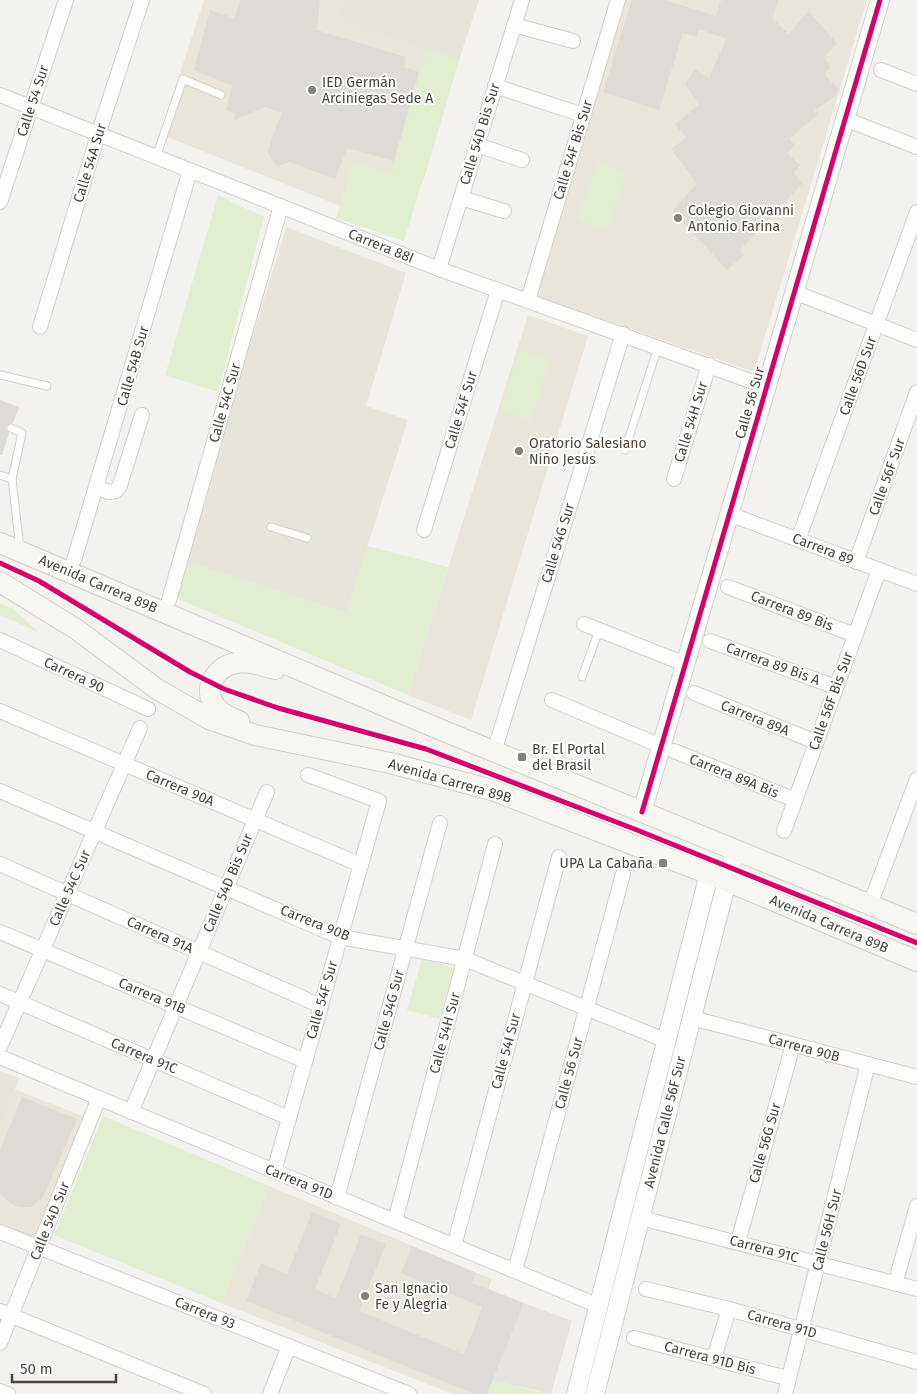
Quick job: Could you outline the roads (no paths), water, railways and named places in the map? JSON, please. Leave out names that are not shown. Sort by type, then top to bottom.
[{"type":"main road","name":"Avenida Carrera 89B","points":[[0,543],[494,752],[917,924]]},
{"type":"main road","name":"Avenida Carrera 89B","points":[[0,582],[76,629],[157,689],[193,712],[233,729],[390,763],[492,790],[718,877],[917,960]]},
{"type":"main road","points":[[313,747],[245,724],[224,713],[217,708],[211,697],[211,683],[219,671],[238,662],[249,662],[339,686]]},
{"type":"street","name":"Calle 54 Sur","points":[[0,201],[66,0]]},
{"type":"street","name":"Calle 54A Sur","points":[[40,327],[98,135],[142,0]]},
{"type":"street","name":"Calle 54D Bis Sur","points":[[439,268],[522,0]]},
{"type":"street","name":"Calle 54F Bis Sur","points":[[528,300],[618,0]]},
{"type":"street","name":"Calle 56 Sur","points":[[642,812],[667,749],[685,664],[880,0]]},
{"type":"street","points":[[514,25],[573,41]]},
{"type":"street","points":[[881,70],[917,84]]},
{"type":"street","points":[[495,86],[583,115]]},
{"type":"street","name":"Carrera 88I","points":[[0,95],[439,268],[767,386]]},
{"type":"street","points":[[845,119],[917,147]]},
{"type":"street","points":[[477,145],[522,160]]},
{"type":"street","name":"Calle 54B Sur","points":[[74,560],[190,171]]},
{"type":"street","points":[[461,198],[504,212]]},
{"type":"street","name":"Calle 54C Sur","points":[[169,600],[281,206]]},
{"type":"street","name":"Calle 56D Sur","points":[[798,540],[917,212]]},
{"type":"street","name":"Calle 54F Sur","points":[[424,530],[498,290]]},
{"type":"street","points":[[794,292],[917,340]]},
{"type":"street","name":"Calle 54G Sur","points":[[494,752],[623,334]]},
{"type":"street","name":"Calle 54H Sur","points":[[674,479],[709,365]]},
{"type":"street","name":"Calle 56F Sur","points":[[856,562],[917,392]]},
{"type":"street","points":[[97,487],[109,492],[116,491],[120,485],[142,415]]},
{"type":"street","name":"Carrera 89","points":[[729,514],[916,583]]},
{"type":"street","name":"Calle 56F Bis Sur","points":[[784,831],[879,570]]},
{"type":"street","name":"Carrera 89 Bis","points":[[728,587],[856,635]]},
{"type":"street","points":[[584,624],[685,664]]},
{"type":"street","name":"Carrera 90","points":[[0,640],[148,709]]},
{"type":"street","name":"Carrera 89 Bis A","points":[[710,641],[836,687]]},
{"type":"street","name":"Carrera 89A","points":[[694,693],[816,742]]},
{"type":"street","name":"Carrera 89A Bis","points":[[552,700],[667,749],[795,800]]},
{"type":"street","name":"Carrera 90A","points":[[0,711],[361,865]]},
{"type":"street","name":"Calle 54C Sur","points":[[0,1047],[140,728]]},
{"type":"street","name":"Calle 54F Sur","points":[[274,1171],[379,801],[308,775]]},
{"type":"street","points":[[870,905],[917,779]]},
{"type":"street","name":"Carrera 90B","points":[[0,790],[227,886],[340,937],[465,960],[667,1041]]},
{"type":"street","name":"Calle 54D Bis Sur","points":[[131,1112],[267,792]]},
{"type":"street","name":"Calle 54G Sur","points":[[338,1198],[440,823]]},
{"type":"street","name":"Calle 54H Sur","points":[[395,1222],[495,844]]},
{"type":"street","name":"Avenida Calle 56F Sur","points":[[576,1394],[667,1041],[718,877],[735,850]]},
{"type":"street","name":"Calle 54I Sur","points":[[454,1246],[559,856]]},
{"type":"street","name":"Carrera 91A","points":[[0,864],[321,1006]]},
{"type":"street","name":"Calle 56 Sur","points":[[514,1271],[623,874]]},
{"type":"street","name":"Avenida Calle 56F Sur","points":[[595,1394],[692,1018],[718,877]]},
{"type":"street","name":"Carrera 91B","points":[[0,932],[305,1061]]},
{"type":"street","name":"Carrera 91C","points":[[0,994],[289,1118]]},
{"type":"street","name":"Carrera 90B","points":[[692,1018],[917,1077]]},
{"type":"street","name":"Calle 56G Sur","points":[[738,1242],[793,1045]]},
{"type":"street","name":"Carrera 91D","points":[[0,1057],[599,1306]]},
{"type":"street","name":"Calle 56H Sur","points":[[784,1394],[819,1264],[868,1064]]},
{"type":"street","name":"Calle 54D Sur","points":[[0,1343],[6,1313],[39,1247],[99,1098]]},
{"type":"street","points":[[895,1284],[917,1206]]},
{"type":"street","name":"Carrera 91C","points":[[640,1218],[917,1289]]},
{"type":"street","name":"Carrera 93","points":[[0,1232],[409,1394]]},
{"type":"street","name":"Carrera 91D","points":[[646,1289],[801,1329],[917,1362]]},
{"type":"street","points":[[714,1358],[729,1310]]},
{"type":"street","points":[[6,1313],[204,1394]]},
{"type":"street","name":"Carrera 91D Bis","points":[[634,1338],[787,1378]]},
{"type":"street","points":[[270,1394],[289,1346]]},
{"type":"street","points":[[0,1391],[8,1394]]},
{"type":"lane","points":[[156,158],[183,79],[221,95]]},
{"type":"lane","points":[[625,450],[658,346]]},
{"type":"lane","points":[[0,375],[47,386]]},
{"type":"lane","points":[[11,428],[22,433],[12,479],[21,552]]},
{"type":"lane","points":[[0,475],[12,479]]},
{"type":"lane","points":[[270,527],[307,538]]},
{"type":"lane","points":[[582,677],[599,630]]},
{"type":"place","name":"IED Germán Arciniegas Sede A","points":[[312,90]]},
{"type":"place","name":"Colegio Giovanni Antonio Farina","points":[[678,218]]},
{"type":"place","name":"Oratorio Salesiano Niño Jesús","points":[[519,451]]},
{"type":"place","name":"Br. El Portal del Brasil","points":[[522,757]]},
{"type":"place","name":"UPA La Cabaña","points":[[663,863]]},
{"type":"place","name":"San Ignacio Fe y Alegria","points":[[365,1296]]}]
